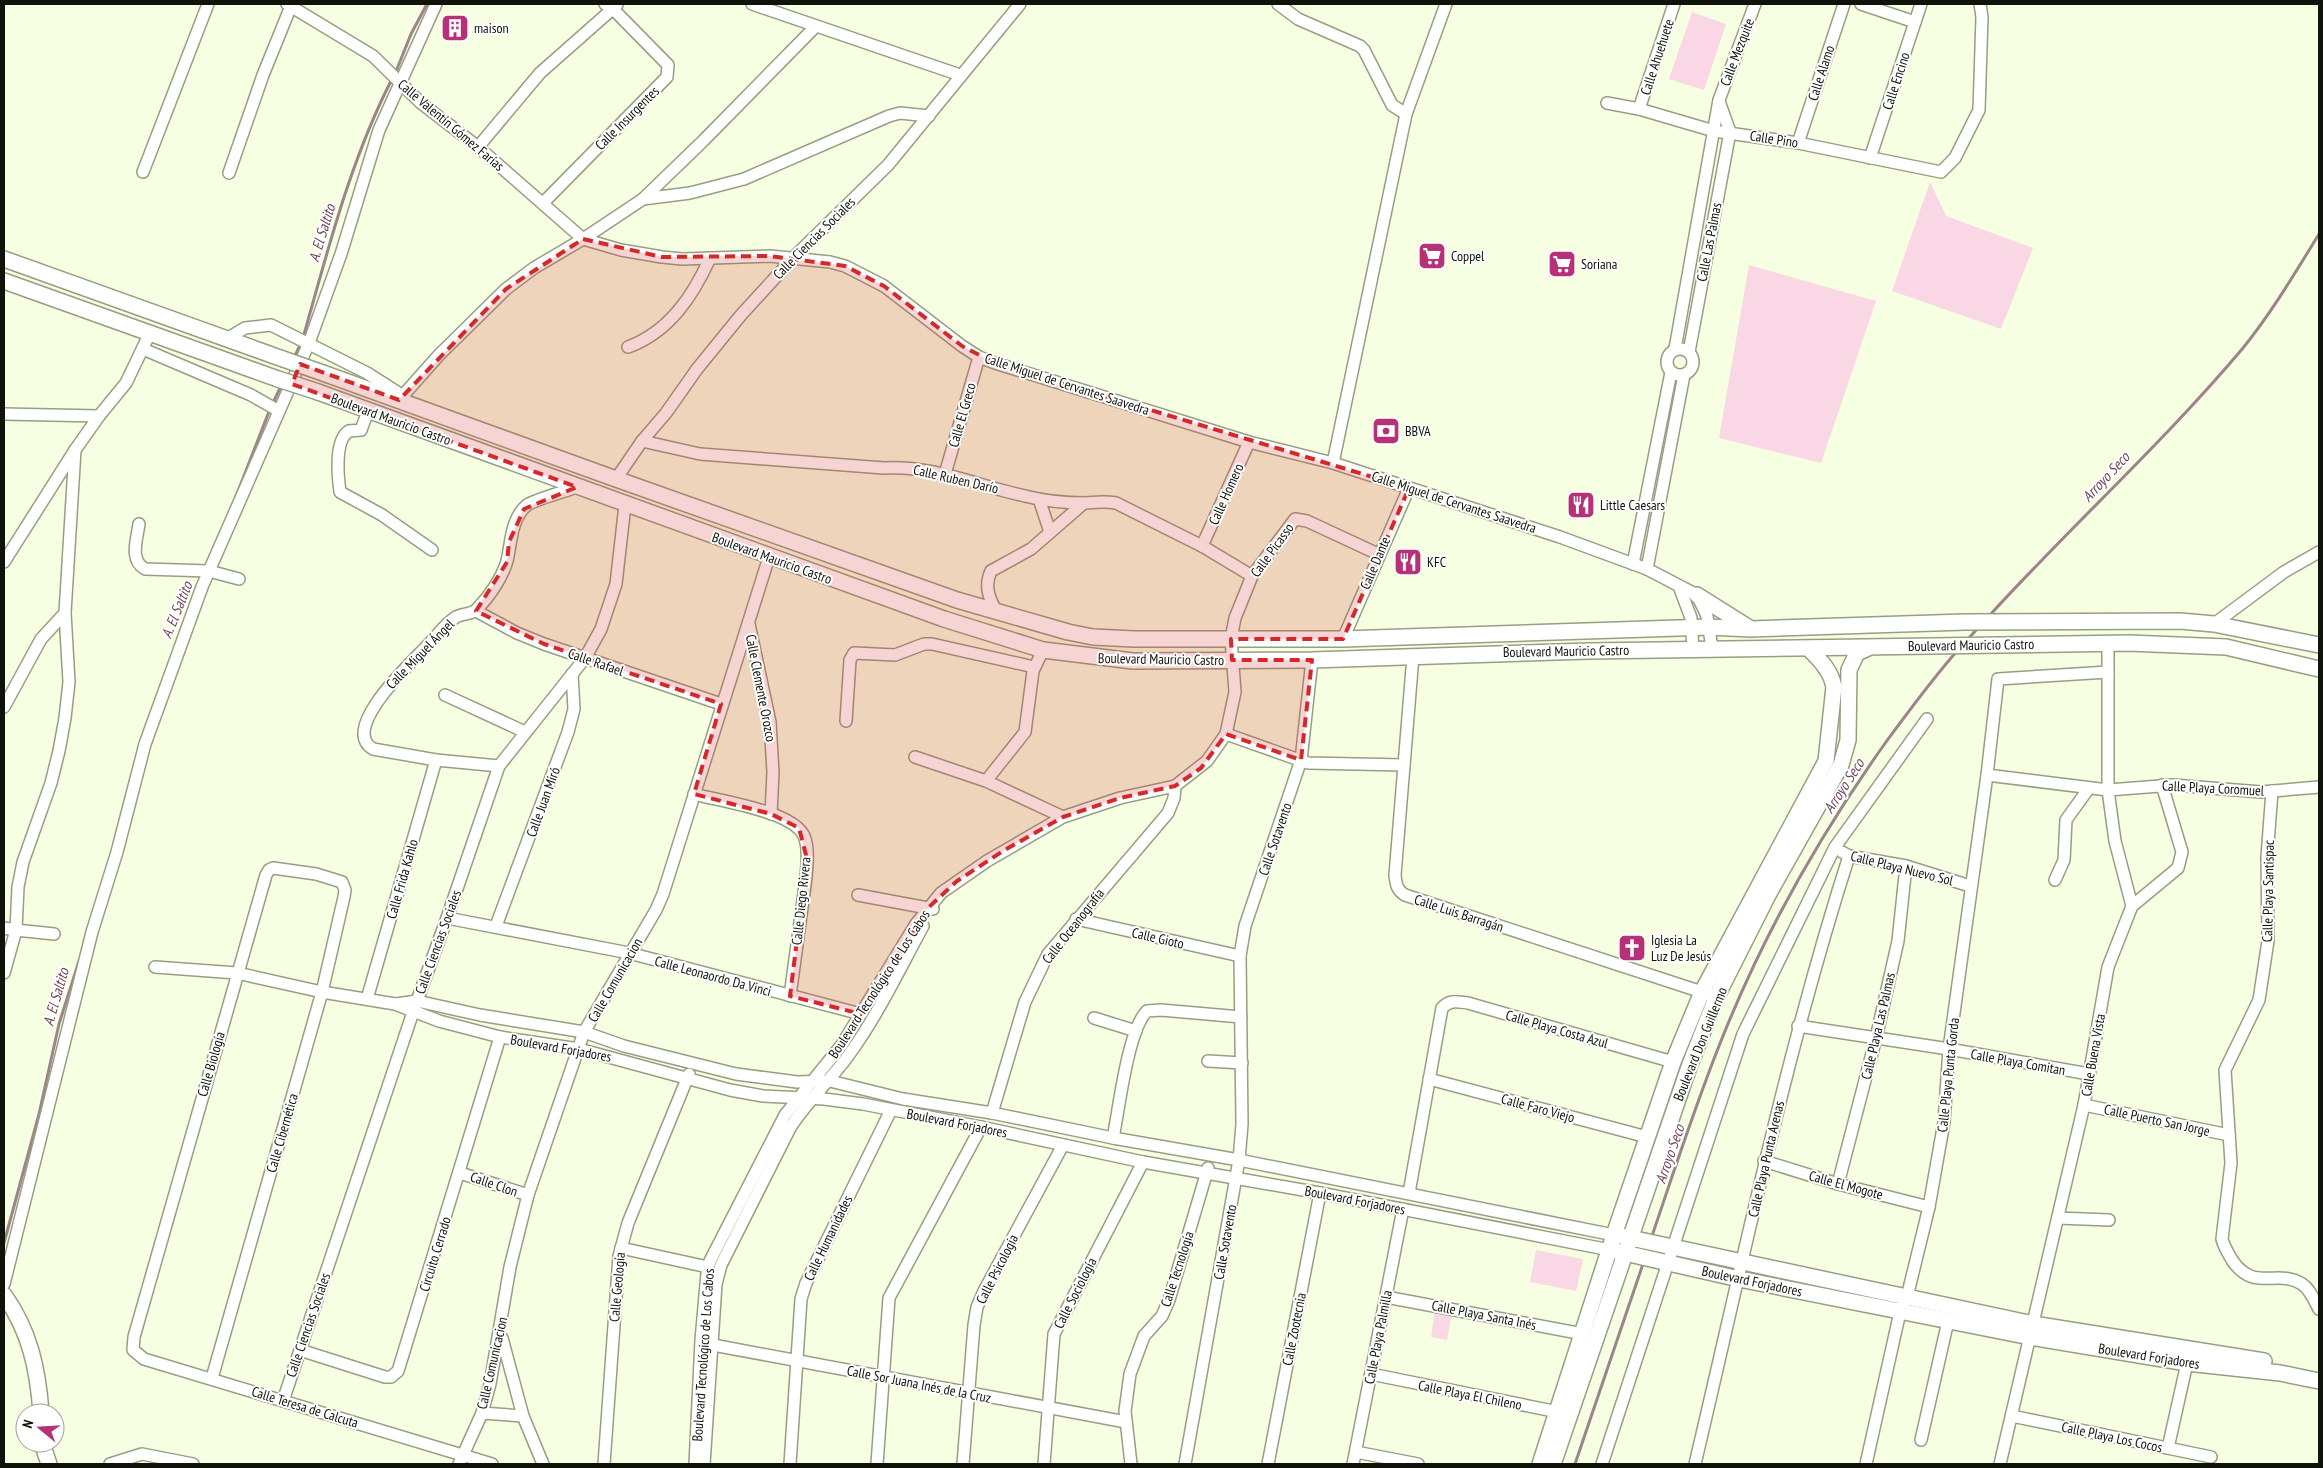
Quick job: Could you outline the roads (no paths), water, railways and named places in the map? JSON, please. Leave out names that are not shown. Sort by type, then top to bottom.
[{"type":"main road","name":"Boulevard Mauricio Castro","points":[[4,259],[323,373],[401,398],[616,479],[997,612],[1068,632],[1134,639],[1343,639],[1692,627],[1752,629],[1965,622],[2150,621],[2214,624],[2319,645]]},
{"type":"main road","name":"Boulevard Mauricio Castro","points":[[4,281],[149,335],[368,410],[769,557],[944,619],[1043,650],[1133,661],[1312,660],[1712,648],[1809,649],[1980,644],[2108,643],[2219,646],[2319,669]]},
{"type":"main road","points":[[1697,595],[1752,629]]},
{"type":"main road","name":"Boulevard Don Guillermo","points":[[1540,1464],[1564,1413],[1627,1254],[1689,1067],[1716,998],[1768,895],[1838,772],[1848,740],[1850,665],[1857,653],[1873,647]]},
{"type":"main road","name":"Boulevard Don Guillermo","points":[[1553,1464],[1583,1334],[1614,1235],[1673,1062],[1702,992],[1826,761],[1834,687],[1826,667],[1809,649]]},
{"type":"main road","name":"Boulevard Forjadores","points":[[1614,1235],[1907,1297],[2032,1330],[2188,1364],[2280,1373],[2319,1381]]},
{"type":"main road","name":"Boulevard Forjadores","points":[[1610,1250],[1948,1322],[2032,1330],[2319,1371]]},
{"type":"main road","points":[[4,1295],[24,1328],[33,1355],[40,1403]]},
{"type":"street","points":[[143,172],[208,4]]},
{"type":"street","points":[[4,1284],[92,932],[118,852],[145,744],[209,571],[309,344],[341,254],[379,130],[436,4]]},
{"type":"street","points":[[752,4],[960,75]]},
{"type":"street","name":"Calle Ciencias Sociales","points":[[616,479],[642,441],[666,413],[723,337],[794,257],[888,165],[1020,4]]},
{"type":"street","points":[[1278,4],[1298,19],[1360,46],[1364,50],[1392,105],[1406,114]]},
{"type":"street","points":[[1333,463],[1406,114],[1446,4]]},
{"type":"street","name":"Calle Ahuehuete","points":[[1639,109],[1674,4]]},
{"type":"street","name":"Calle Mezquite","points":[[1714,131],[1718,100],[1755,4]]},
{"type":"street","name":"Calle Alamo","points":[[1798,143],[1844,4]]},
{"type":"street","points":[[1861,4],[1915,22]]},
{"type":"street","name":"Calle Encino","points":[[1870,158],[1921,4]]},
{"type":"street","name":"Calle Pino","points":[[1607,103],[1639,109],[1714,131],[1798,143],[1941,172],[1955,158],[1979,110],[1982,17],[1980,4]]},
{"type":"street","points":[[229,173],[289,5]]},
{"type":"street","name":"Calle Valentín Gómez Farías","points":[[289,5],[373,56],[421,103],[544,202],[584,239]]},
{"type":"street","points":[[478,147],[540,73],[612,6]]},
{"type":"street","name":"Calle Insurgentes","points":[[544,202],[667,77],[668,65],[612,6]]},
{"type":"street","points":[[228,338],[244,328],[271,326],[367,373],[401,398],[439,355],[506,289],[534,268],[584,239],[643,199],[730,115],[816,26]]},
{"type":"street","name":"Calle Mezquite","points":[[1718,100],[1730,132]]},
{"type":"street","points":[[643,199],[690,193],[744,180],[889,116],[900,113],[929,116]]},
{"type":"street","name":"Calle Las Palmas","points":[[1675,350],[1714,131]]},
{"type":"street","name":"Calle Las Palmas","points":[[1689,352],[1730,132]]},
{"type":"street","name":"Calle Miguel de Cervantes Saavedra","points":[[584,239],[645,255],[682,259],[770,256],[830,262],[866,275],[979,357],[1249,442],[1333,463],[1567,539],[1647,569],[1697,595]]},
{"type":"street","points":[[628,347],[658,330],[684,305],[699,282],[710,258]]},
{"type":"street","points":[[5,556],[75,450],[126,383],[149,335]]},
{"type":"street","points":[[1682,348],[1689,352],[1693,358],[1690,372],[1684,375],[1676,375],[1671,372],[1667,360],[1669,354],[1682,348]]},
{"type":"street","points":[[143,349],[251,395],[279,411]]},
{"type":"street","name":"Calle El Greco","points":[[945,474],[979,357]]},
{"type":"street","points":[[1633,564],[1671,372]]},
{"type":"street","points":[[1647,569],[1684,375]]},
{"type":"street","points":[[368,410],[362,430],[349,431],[342,438],[338,458],[340,492],[382,516],[432,550]]},
{"type":"street","points":[[4,414],[99,416]]},
{"type":"street","name":"Calle Ruben Darío","points":[[642,441],[700,454],[848,465],[910,467],[1039,498],[1084,503],[1106,501],[1125,506],[1202,546],[1252,576]]},
{"type":"street","name":"Calle Homero","points":[[1202,546],[1249,442]]},
{"type":"street","points":[[4,973],[16,930],[18,887],[23,862],[51,783],[65,718],[69,682],[65,614],[75,450]]},
{"type":"street","points":[[476,611],[499,577],[506,562],[509,542],[524,509],[533,502],[577,487]]},
{"type":"street","name":"Calle Dante","points":[[1343,639],[1378,554],[1409,488]]},
{"type":"street","points":[[1039,498],[1050,532]]},
{"type":"street","points":[[997,612],[988,595],[988,578],[991,571],[1023,554],[1084,503]]},
{"type":"street","name":"Calle Ciencias Sociales","points":[[283,1401],[415,1007],[499,766],[585,658],[601,629],[616,584],[625,505]]},
{"type":"street","name":"Calle Picasso","points":[[1231,639],[1235,618],[1252,576],[1295,519],[1307,521],[1378,554]]},
{"type":"street","points":[[139,524],[135,552],[138,566],[145,569],[209,571],[239,579]]},
{"type":"street","points":[[2214,624],[2284,572],[2319,552]]},
{"type":"street","name":"Calle Comunicacion","points":[[462,1460],[482,1413],[490,1384],[510,1267],[528,1195],[584,1032],[656,910],[663,894],[721,704],[769,557]]},
{"type":"street","points":[[1679,586],[1687,603],[1692,627],[1693,649]]},
{"type":"street","points":[[1697,595],[1702,604],[1709,627],[1712,648]]},
{"type":"street","name":"Calle Rafael","points":[[476,611],[517,633],[721,704]]},
{"type":"street","name":"Calle Miguel Ángel","points":[[476,611],[457,616],[382,694],[365,724],[364,740],[373,749],[436,760],[499,766]]},
{"type":"street","points":[[4,707],[41,639],[65,614]]},
{"type":"street","name":"Calle Clemente Orozco","points":[[748,623],[770,722],[774,772],[771,814]]},
{"type":"street","name":"Boulevard Tecnológico de Los Cabos","points":[[695,1464],[701,1340],[708,1267],[737,1205],[776,1131],[791,1107],[841,1046],[941,894],[987,861],[1063,817],[1120,798],[1175,786],[1201,768],[1226,734],[1235,692],[1231,639]]},
{"type":"street","points":[[2108,643],[2108,790],[2115,841],[2132,906],[2178,868],[2181,863],[2182,852],[2162,785]]},
{"type":"street","points":[[846,721],[850,660],[854,653],[895,655],[924,644],[932,644],[1034,667]]},
{"type":"street","points":[[986,781],[1025,732],[1034,667],[1043,650]]},
{"type":"street","name":"Calle Luis Barragán","points":[[1414,656],[1395,875],[1396,886],[1400,891],[1405,895],[1716,998]]},
{"type":"street","name":"Calle Sotavento","points":[[1185,1464],[1239,1160],[1242,1124],[1240,956],[1245,926],[1301,760],[1312,660]]},
{"type":"street","name":"Calle Playa Punta Gorda","points":[[1866,1464],[1900,1312],[1907,1297],[1929,1207],[1946,1108],[1949,1049],[1970,886],[1987,775],[1998,679],[2108,672]]},
{"type":"street","name":"Calle Juan Miró","points":[[496,926],[570,725],[574,709],[572,674]]},
{"type":"street","points":[[446,695],[525,732]]},
{"type":"street","points":[[1602,1464],[1664,1262],[1743,1034],[1835,847],[1927,718]]},
{"type":"street","points":[[1226,734],[1313,764],[1404,765]]},
{"type":"street","points":[[914,757],[986,781],[1063,817]]},
{"type":"street","name":"Calle Frida Kahlo","points":[[367,999],[436,760]]},
{"type":"street","name":"Calle Playa Coromuel","points":[[1987,775],[2108,790],[2162,785],[2272,791],[2319,787]]},
{"type":"street","name":"Calle Oceanografía","points":[[992,1113],[1009,1051],[1036,976],[1048,954],[1168,813],[1174,798],[1175,786]]},
{"type":"street","points":[[2055,880],[2064,860],[2066,820],[2088,788]]},
{"type":"street","name":"Calle Playa Santispac","points":[[2272,791],[2267,857],[2268,941],[2259,1000],[2225,1070],[2230,1174],[2222,1232],[2224,1248],[2240,1271],[2254,1278],[2293,1280],[2301,1283],[2308,1288],[2319,1309]]},
{"type":"street","name":"Calle Diego Rivera","points":[[694,794],[771,814],[791,822],[799,828],[806,846],[806,878],[790,996]]},
{"type":"street","name":"Calle Playa Nuevo Sol","points":[[1835,847],[1849,856],[1906,866],[1970,886]]},
{"type":"street","name":"Calle Playa Punta Arenas","points":[[1695,1464],[1743,1263],[1764,1162],[1798,1026],[1849,856]]},
{"type":"street","name":"Calle Playa Las Palmas","points":[[1838,1184],[1876,1038],[1898,941],[1906,866]]},
{"type":"street","name":"Calle Biología","points":[[134,1337],[268,870],[273,868],[316,874],[338,880],[344,886]]},
{"type":"street","name":"Calle Cibernética","points":[[212,1378],[322,992],[344,897],[344,886]]},
{"type":"street","points":[[858,895],[930,908]]},
{"type":"street","name":"Calle Buena Vista","points":[[2000,1464],[2084,1104],[2108,967],[2132,906]]},
{"type":"street","name":"Boulevard Tecnológico de Los Cabos","points":[[704,1464],[716,1284],[721,1265],[790,1128],[803,1108],[830,1081],[880,1009],[930,908]]},
{"type":"street","name":"Calle Leonaordo Da Vinci","points":[[447,918],[629,953],[861,1014]]},
{"type":"street","name":"Calle Gioto","points":[[1076,919],[1240,956]]},
{"type":"street","points":[[4,928],[54,934]]},
{"type":"street","name":"Boulevard Forjadores","points":[[155,967],[237,973],[322,992],[584,1032],[624,1046],[694,1064],[761,1078],[813,1082],[830,1081],[903,1098],[1239,1160],[1614,1235]]},
{"type":"street","name":"Calle Playa Costa Azul","points":[[1429,1079],[1442,1008],[1450,1002],[1468,1003],[1673,1062]]},
{"type":"street","name":"Boulevard Forjadores","points":[[415,1007],[500,1037],[579,1049],[622,1059],[686,1079],[763,1096],[842,1101],[981,1127],[1143,1162],[1320,1193],[1610,1250]]},
{"type":"street","points":[[1113,1138],[1136,1031],[1141,1017],[1147,1011],[1241,1017]]},
{"type":"street","points":[[1094,1018],[1136,1031]]},
{"type":"street","name":"Calle Playa Comitan","points":[[1798,1026],[1949,1049],[2090,1074]]},
{"type":"street","name":"Circuito Cerrado","points":[[300,1350],[380,1376],[391,1377],[395,1375],[401,1366],[500,1037]]},
{"type":"street","points":[[1208,1061],[1242,1063]]},
{"type":"street","name":"Calle Geología","points":[[604,1464],[621,1248],[628,1223],[686,1079],[694,1064]]},
{"type":"street","points":[[1409,1193],[1429,1079]]},
{"type":"street","name":"Calle Faro Viejo","points":[[1429,1079],[1647,1137]]},
{"type":"street","name":"Calle Puerto San Jorge","points":[[2084,1104],[2229,1135]]},
{"type":"street","name":"Calle Humanidades","points":[[790,1464],[801,1300],[806,1283],[891,1110]]},
{"type":"street","points":[[877,1464],[889,1298],[981,1127]]},
{"type":"street","name":"Calle Psicología","points":[[963,1464],[977,1307],[991,1276],[1063,1145]]},
{"type":"street","name":"Calle Tecnología","points":[[1131,1464],[1126,1422],[1126,1390],[1134,1359],[1144,1336],[1167,1307],[1210,1156]]},
{"type":"street","name":"Calle Sociología","points":[[1044,1464],[1054,1334],[1143,1162]]},
{"type":"street","name":"Calle El Mogote","points":[[1764,1162],[1838,1184],[1929,1207]]},
{"type":"street","name":"Calle Clon","points":[[460,1173],[528,1195]]},
{"type":"street","name":"Calle Zootecnia","points":[[1268,1464],[1320,1193]]},
{"type":"street","name":"Calle Playa Palmilla","points":[[1353,1464],[1403,1209]]},
{"type":"street","points":[[2058,1218],[2109,1220]]},
{"type":"street","points":[[621,1248],[708,1267]]},
{"type":"street","name":"Calle Playa Santa Inés","points":[[1386,1297],[1583,1334]]},
{"type":"street","points":[[1921,1440],[1948,1322]]},
{"type":"street","points":[[500,1334],[523,1416],[543,1464]]},
{"type":"street","name":"Calle Teresa de Calcuta","points":[[134,1337],[133,1350],[139,1356],[462,1460],[492,1464]]},
{"type":"street","name":"Calle Sor Juana Inés de la Cruz","points":[[713,1345],[1126,1422]]},
{"type":"street","points":[[2168,1448],[2188,1364]]},
{"type":"street","name":"Calle Playa El Chileno","points":[[1371,1374],[1564,1413]]},
{"type":"street","points":[[482,1413],[523,1416]]},
{"type":"street","name":"Calle Playa Los Cocos","points":[[2012,1416],[2211,1457]]},
{"type":"street","points":[[1356,1452],[1418,1464]]},
{"type":"street","points":[[110,1464],[142,1454],[193,1464]]},
{"type":"waterway","name":"A. El Saltito","points":[[395,74],[411,34],[427,4]]},
{"type":"waterway","name":"A. El Saltito","points":[[303,338],[341,206],[364,142],[392,79]]},
{"type":"waterway","name":"Arroyo Seco","points":[[1989,616],[2213,383],[2254,334],[2319,234]]},
{"type":"waterway","name":"A. El Saltito","points":[[294,358],[301,343]]},
{"type":"waterway","name":"A. El Saltito","points":[[273,403],[282,384]]},
{"type":"waterway","name":"A. El Saltito","points":[[235,499],[270,409]]},
{"type":"waterway","name":"Arroyo Seco","points":[[1967,640],[1978,628]]},
{"type":"waterway","name":"Arroyo Seco","points":[[1651,1239],[1692,1118],[1735,1006],[1793,889],[1861,778],[1912,707],[1958,650]]},
{"type":"waterway","name":"A. El Saltito","points":[[4,1243],[39,1114],[59,1024],[79,961]]},
{"type":"waterway","name":"Arroyo Seco","points":[[1575,1464],[1644,1261]]},
{"type":"place","name":"maison","points":[[455,28]]},
{"type":"place","name":"Coppel","points":[[1432,256]]},
{"type":"place","name":"Soriana","points":[[1562,264]]},
{"type":"place","name":"BBVA","points":[[1386,431]]},
{"type":"place","name":"Little Caesars","points":[[1581,505]]},
{"type":"place","name":"KFC","points":[[1408,562]]},
{"type":"place","name":"Iglesia La Luz De Jesús","points":[[1632,948]]}]
